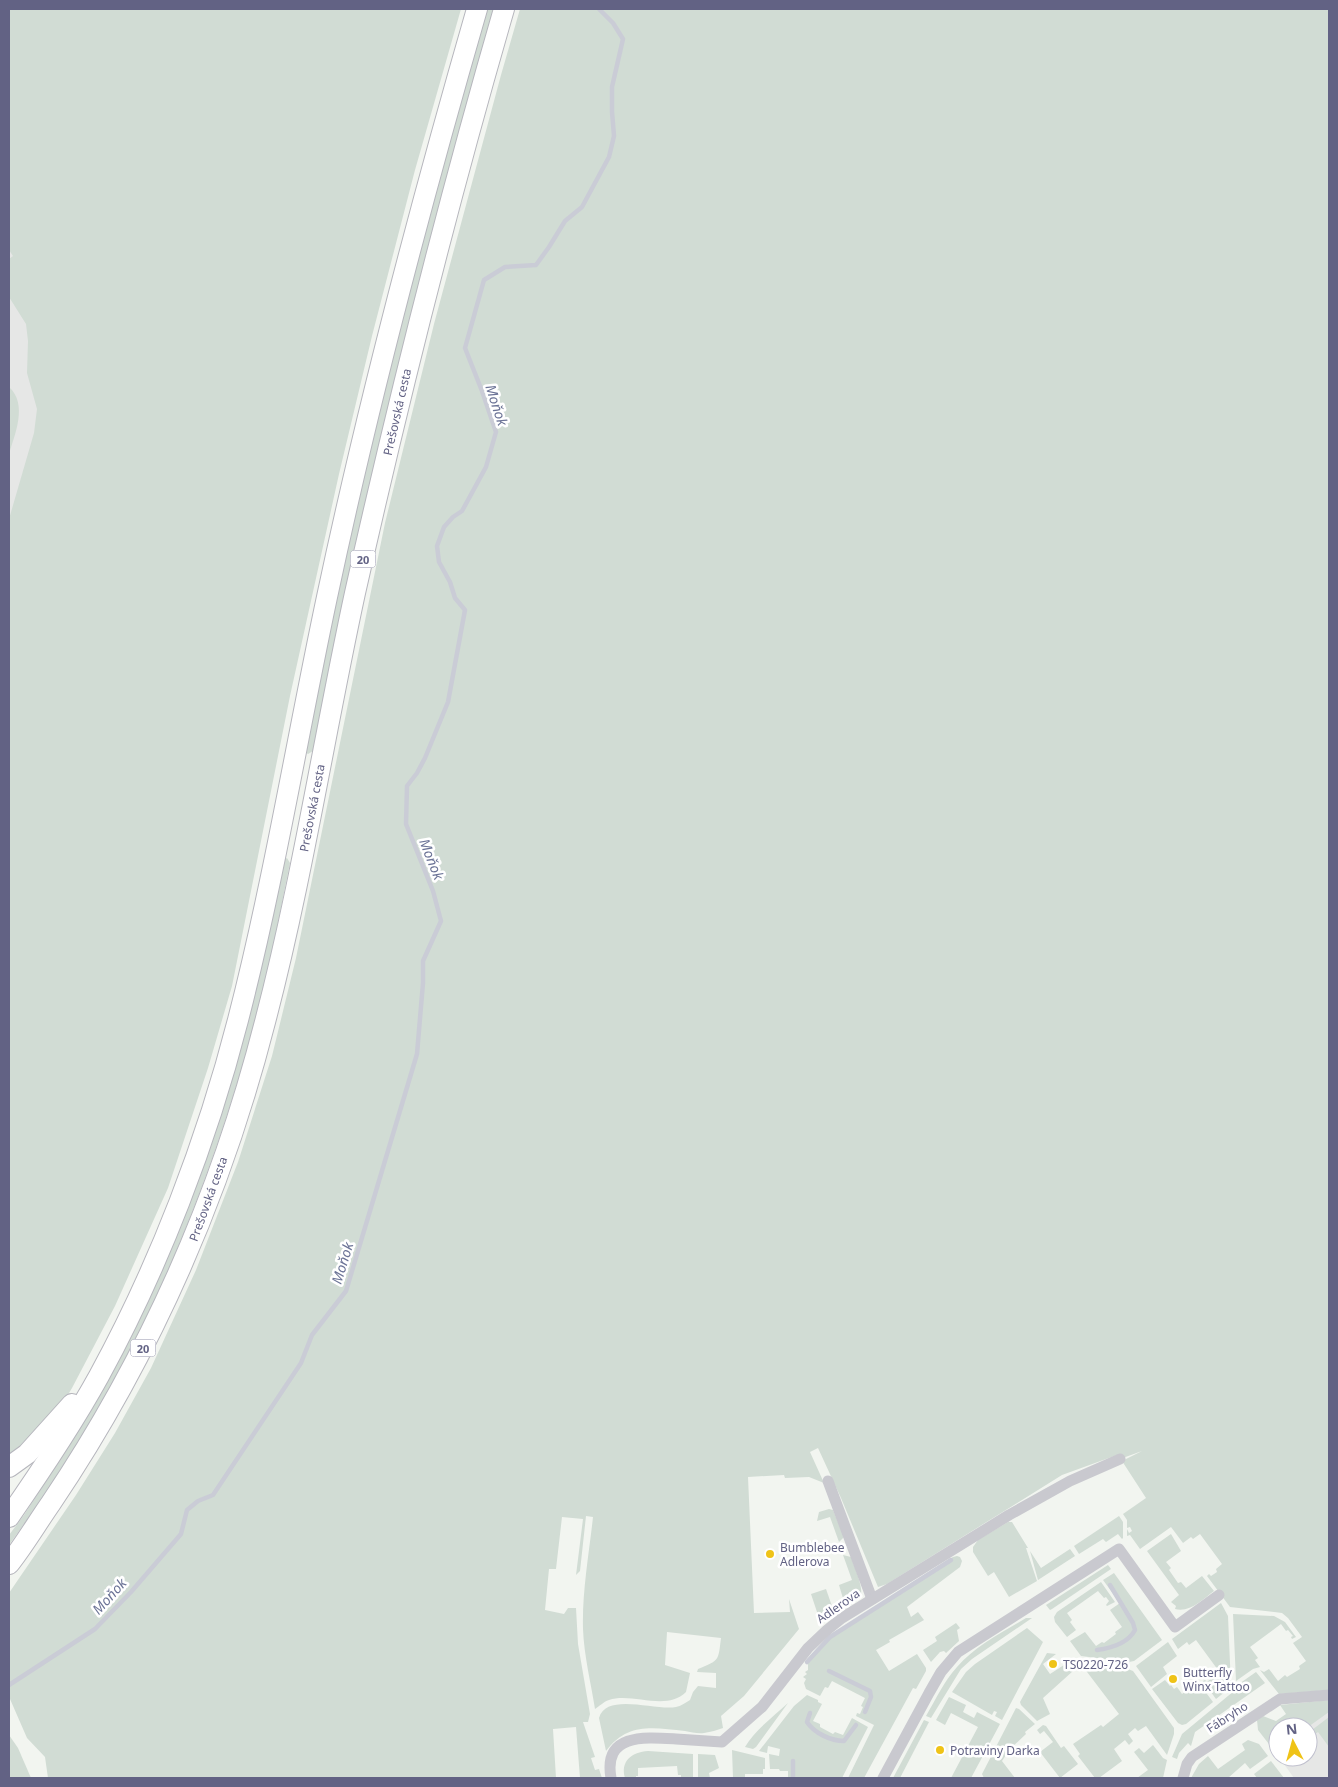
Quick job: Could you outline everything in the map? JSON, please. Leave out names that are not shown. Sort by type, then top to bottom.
[{"type":"highway","name":"20","points":[[9,1517],[45,1466],[100,1373],[148,1278],[178,1207],[212,1107],[238,1022],[258,939],[327,594],[381,362],[437,148],[476,9]]},
{"type":"highway","name":"Prešovská cesta","points":[[9,1564],[72,1472],[119,1395],[161,1314],[203,1216],[239,1112],[264,1026],[285,941],[355,596],[408,368],[467,136],[504,9]]},
{"type":"highway","points":[[9,1466],[27,1454],[100,1373]]},
{"type":"street","name":"Adlerova","points":[[611,1778],[611,1757],[616,1749],[632,1739],[649,1737],[722,1742],[762,1707],[804,1653],[821,1635],[842,1618],[1050,1491],[1120,1459]]},
{"type":"street","points":[[828,1482],[872,1599]]},
{"type":"street","points":[[883,1778],[937,1679],[958,1652],[1119,1549],[1174,1627],[1219,1595]]},
{"type":"street","name":"Fábryho","points":[[1182,1778],[1187,1764],[1192,1757],[1280,1699],[1329,1695]]},
{"type":"shaded area","points":[[9,9],[461,9],[415,170],[339,474],[290,696],[232,986],[208,1068],[168,1188],[115,1306],[60,1408],[49,1422],[9,1457],[9,519],[34,433],[37,409],[27,373],[28,341],[26,324],[9,297],[9,259],[13,256],[9,250]]},
{"type":"shaded area","points":[[486,9],[494,9],[436,216],[402,349],[355,550],[313,751],[308,754],[305,752],[378,416],[428,216]]},
{"type":"shaded area","points":[[520,9],[1329,9],[1329,1690],[1279,1694],[1260,1670],[1264,1672],[1269,1669],[1278,1681],[1285,1675],[1287,1677],[1300,1669],[1299,1666],[1306,1661],[1293,1643],[1302,1637],[1282,1613],[1230,1607],[1207,1576],[1217,1572],[1216,1569],[1222,1564],[1200,1534],[1193,1539],[1191,1537],[1183,1543],[1171,1527],[1140,1549],[1130,1535],[1127,1536],[1127,1529],[1129,1533],[1132,1531],[1130,1527],[1127,1528],[1127,1520],[1123,1514],[1146,1498],[1122,1461],[1142,1451],[1120,1459],[1117,1455],[1062,1475],[887,1584],[878,1587],[818,1448],[810,1452],[824,1483],[809,1477],[785,1478],[784,1475],[748,1477],[754,1613],[790,1612],[789,1599],[799,1629],[744,1696],[721,1716],[723,1728],[707,1733],[652,1728],[642,1729],[623,1735],[606,1751],[599,1718],[603,1710],[621,1704],[676,1707],[690,1700],[698,1686],[716,1688],[716,1673],[697,1672],[698,1669],[717,1659],[721,1638],[667,1632],[665,1665],[690,1673],[686,1692],[678,1698],[669,1701],[618,1698],[607,1701],[595,1709],[583,1629],[585,1587],[593,1517],[586,1516],[580,1571],[576,1575],[583,1519],[562,1517],[556,1569],[549,1569],[545,1610],[564,1614],[568,1608],[576,1608],[578,1644],[590,1714],[588,1722],[583,1722],[595,1757],[591,1758],[595,1770],[599,1769],[602,1778],[580,1778],[576,1727],[553,1729],[556,1778],[48,1778],[45,1757],[27,1738],[9,1700],[9,1593],[76,1495],[115,1433],[151,1368],[196,1270],[238,1162],[272,1056],[296,958],[385,523],[434,324]]},
{"type":"shaded area","points":[[9,106],[44,413],[9,532]]},
{"type":"shaded area","points":[[9,387],[15,394],[19,410],[17,428],[9,454]]},
{"type":"shaded area","points":[[287,858],[290,863],[256,1018],[212,1160],[182,1238],[148,1315],[102,1403],[57,1476],[9,1545],[9,1535],[68,1447],[141,1310],[283,860]]},
{"type":"shaded area","points":[[829,1509],[833,1510],[844,1537],[839,1542],[830,1517],[817,1521],[819,1512]]},
{"type":"shaded area","points":[[1119,1516],[1123,1522],[1122,1539],[1118,1534],[1106,1542],[1103,1539],[1079,1554],[1074,1546]]},
{"type":"shaded area","points":[[1008,1522],[1012,1522],[1028,1548],[1026,1548],[1037,1581],[1009,1597],[994,1572],[988,1576],[973,1552],[973,1547],[978,1540]]},
{"type":"shaded area","points":[[1171,1534],[1181,1551],[1166,1562],[1178,1583],[1181,1582],[1186,1588],[1202,1576],[1214,1591],[1196,1605],[1181,1610],[1175,1609],[1176,1606],[1171,1602],[1179,1595],[1147,1551]]},
{"type":"shaded area","points":[[1070,1549],[1075,1556],[1038,1580],[1030,1551],[1041,1568]]},
{"type":"shaded area","points":[[843,1555],[851,1557],[861,1589],[859,1599],[845,1605],[839,1585],[852,1580]]},
{"type":"shaded area","points":[[957,1556],[962,1561],[960,1567],[907,1607],[911,1617],[918,1612],[924,1620],[889,1640],[890,1642],[876,1650],[889,1671],[917,1654],[926,1671],[916,1689],[913,1688],[864,1778],[848,1778],[874,1725],[856,1716],[857,1713],[860,1714],[865,1698],[832,1681],[828,1688],[825,1687],[820,1696],[806,1689],[804,1683],[806,1679],[803,1677],[807,1674],[805,1672],[808,1670],[808,1663],[806,1661],[829,1637]]},
{"type":"shaded area","points":[[1108,1565],[1111,1569],[1052,1609],[1050,1610],[1046,1605]]},
{"type":"shaded area","points":[[1114,1573],[1162,1640],[1134,1661],[1129,1662],[1081,1656],[1070,1641],[1085,1632],[1096,1646],[1102,1642],[1104,1643],[1122,1627],[1110,1610],[1120,1603],[1103,1580]]},
{"type":"shaded area","points":[[1101,1582],[1115,1602],[1107,1606],[1109,1601],[1098,1591],[1067,1613],[1072,1620],[1070,1622],[1076,1630],[1067,1637],[1055,1622],[1054,1617],[1057,1612]]},
{"type":"shaded area","points":[[826,1589],[833,1609],[818,1615],[811,1594]]},
{"type":"shaded area","points":[[1221,1603],[1228,1616],[1231,1687],[1216,1699],[1203,1681],[1207,1682],[1218,1670],[1196,1640],[1189,1645],[1187,1642],[1178,1649],[1172,1639]]},
{"type":"shaded area","points":[[1233,1614],[1274,1616],[1285,1622],[1296,1637],[1292,1639],[1291,1637],[1293,1636],[1281,1624],[1250,1647],[1258,1658],[1255,1660],[1260,1667],[1253,1669],[1236,1681]]},
{"type":"shaded area","points":[[1026,1618],[1032,1618],[972,1659],[961,1669],[931,1718],[926,1716],[948,1678],[964,1659],[990,1640]]},
{"type":"shaded area","points":[[956,1623],[960,1628],[957,1630],[959,1641],[946,1653],[944,1651],[940,1652],[931,1662],[923,1650],[937,1641],[935,1637]]},
{"type":"shaded area","points":[[1027,1628],[1043,1642],[1002,1720],[995,1716],[997,1712],[994,1711],[992,1715],[952,1692],[966,1672],[975,1664]]},
{"type":"shaded area","points":[[1168,1642],[1177,1656],[1163,1667],[1167,1674],[1151,1687],[1136,1666]]},
{"type":"shaded area","points":[[1047,1653],[1056,1654],[1043,1664],[1050,1674],[1064,1665],[1067,1669],[1070,1668],[1073,1671],[1043,1698],[1050,1714],[1037,1721],[1020,1702]]},
{"type":"shaded area","points":[[1084,1662],[1120,1666],[1133,1671],[1174,1728],[1174,1734],[1167,1755],[1146,1726],[1138,1731],[1135,1728],[1128,1734],[1133,1741],[1129,1745],[1125,1740],[1114,1749],[1122,1761],[1099,1778],[1095,1778],[1078,1756],[1080,1754],[1073,1744],[1101,1725],[1103,1727],[1119,1714],[1081,1664]]},
{"type":"shaded area","points":[[1256,1672],[1265,1683],[1195,1732],[1191,1746],[1188,1743],[1179,1753],[1177,1759],[1172,1757],[1182,1734],[1234,1691],[1236,1686]]},
{"type":"shaded area","points":[[1165,1680],[1174,1689],[1177,1687],[1182,1694],[1198,1682],[1213,1702],[1186,1724],[1182,1725],[1178,1723],[1152,1689]]},
{"type":"shaded area","points":[[807,1695],[822,1704],[813,1721],[833,1734],[835,1732],[843,1735],[852,1718],[868,1727],[842,1778],[788,1778],[788,1771],[770,1769],[769,1754],[779,1756],[780,1749],[768,1746],[767,1753],[759,1751],[794,1706]]},
{"type":"shaded area","points":[[949,1697],[966,1705],[963,1712],[974,1718],[977,1712],[1000,1724],[971,1778],[951,1778],[978,1727],[951,1713],[945,1725],[936,1720]]},
{"type":"shaded area","points":[[1329,1700],[1329,1712],[1318,1720],[1318,1717],[1282,1717],[1286,1714],[1280,1705]]},
{"type":"shaded area","points":[[788,1703],[756,1747],[753,1749],[745,1747],[759,1729]]},
{"type":"shaded area","points":[[1329,1704],[1329,1778],[1294,1778],[1286,1767],[1318,1767],[1317,1717]]},
{"type":"shaded area","points":[[1016,1708],[1035,1724],[1025,1732],[1026,1734],[1010,1749],[1002,1761],[1015,1778],[984,1778],[982,1774]]},
{"type":"shaded area","points":[[1263,1716],[1268,1718],[1268,1743],[1258,1730],[1257,1720]]},
{"type":"shaded area","points":[[1329,1717],[1329,1747],[1318,1732],[1318,1725]]},
{"type":"shaded area","points":[[924,1720],[929,1722],[900,1778],[893,1778]]},
{"type":"shaded area","points":[[1043,1725],[1046,1726],[1061,1748],[1064,1746],[1078,1764],[1060,1778],[1040,1752],[1053,1742],[1044,1731],[1040,1734],[1037,1730]]},
{"type":"shaded area","points":[[9,1735],[18,1748],[31,1778],[9,1778]]},
{"type":"shaded area","points":[[1248,1740],[1259,1744],[1268,1756],[1250,1769],[1245,1763],[1228,1778],[1191,1778],[1199,1764],[1208,1756],[1218,1769],[1245,1750],[1242,1744]]},
{"type":"shaded area","points":[[1153,1745],[1163,1758],[1167,1760],[1163,1778],[1137,1778],[1148,1770],[1134,1752],[1139,1748],[1144,1753]]},
{"type":"shaded area","points":[[732,1750],[765,1758],[763,1774],[745,1774],[745,1778],[733,1778]]},
{"type":"shaded area","points":[[648,1751],[693,1754],[693,1778],[681,1778],[681,1775],[678,1775],[677,1766],[638,1768],[638,1776],[636,1778],[625,1778],[624,1767],[629,1758],[637,1753]]},
{"type":"shaded area","points":[[698,1754],[715,1755],[719,1768],[709,1773],[710,1778],[698,1778]]},
{"type":"shaded area","points":[[1268,1763],[1268,1767],[1276,1767],[1284,1778],[1257,1778],[1254,1774]]},
{"type":"waterway","name":"Moňok","points":[[9,1685],[95,1629],[131,1592],[181,1534],[187,1510],[198,1501],[213,1495],[301,1363],[312,1335],[346,1291],[417,1054],[423,961],[441,921],[433,891],[406,824],[407,786],[425,758],[448,702],[465,610],[455,598],[450,582],[439,562],[437,546],[444,527],[462,511],[486,467],[496,432],[465,348],[484,280],[505,267],[536,265],[565,221],[582,207],[609,157],[614,136],[612,87],[623,39],[613,23],[599,9]]},
{"type":"waterway","points":[[807,1662],[830,1637],[951,1560]]},
{"type":"waterway","points":[[1097,1650],[1119,1644],[1132,1635],[1135,1630],[1133,1623],[1110,1585]]},
{"type":"waterway","points":[[829,1671],[870,1691],[871,1697],[865,1712]]},
{"type":"waterway","points":[[810,1713],[807,1722],[810,1726],[823,1736],[834,1740],[844,1741],[856,1725]]},
{"type":"waterway","points":[[793,1761],[793,1778]]},
{"type":"place","name":"Bumblebee Adlerova","points":[[770,1554]]},
{"type":"place","name":"TS0220-726","points":[[1053,1664]]},
{"type":"place","name":"Butterfly Winx Tattoo","points":[[1173,1679]]},
{"type":"place","name":"Potraviny Darka","points":[[940,1750]]}]
